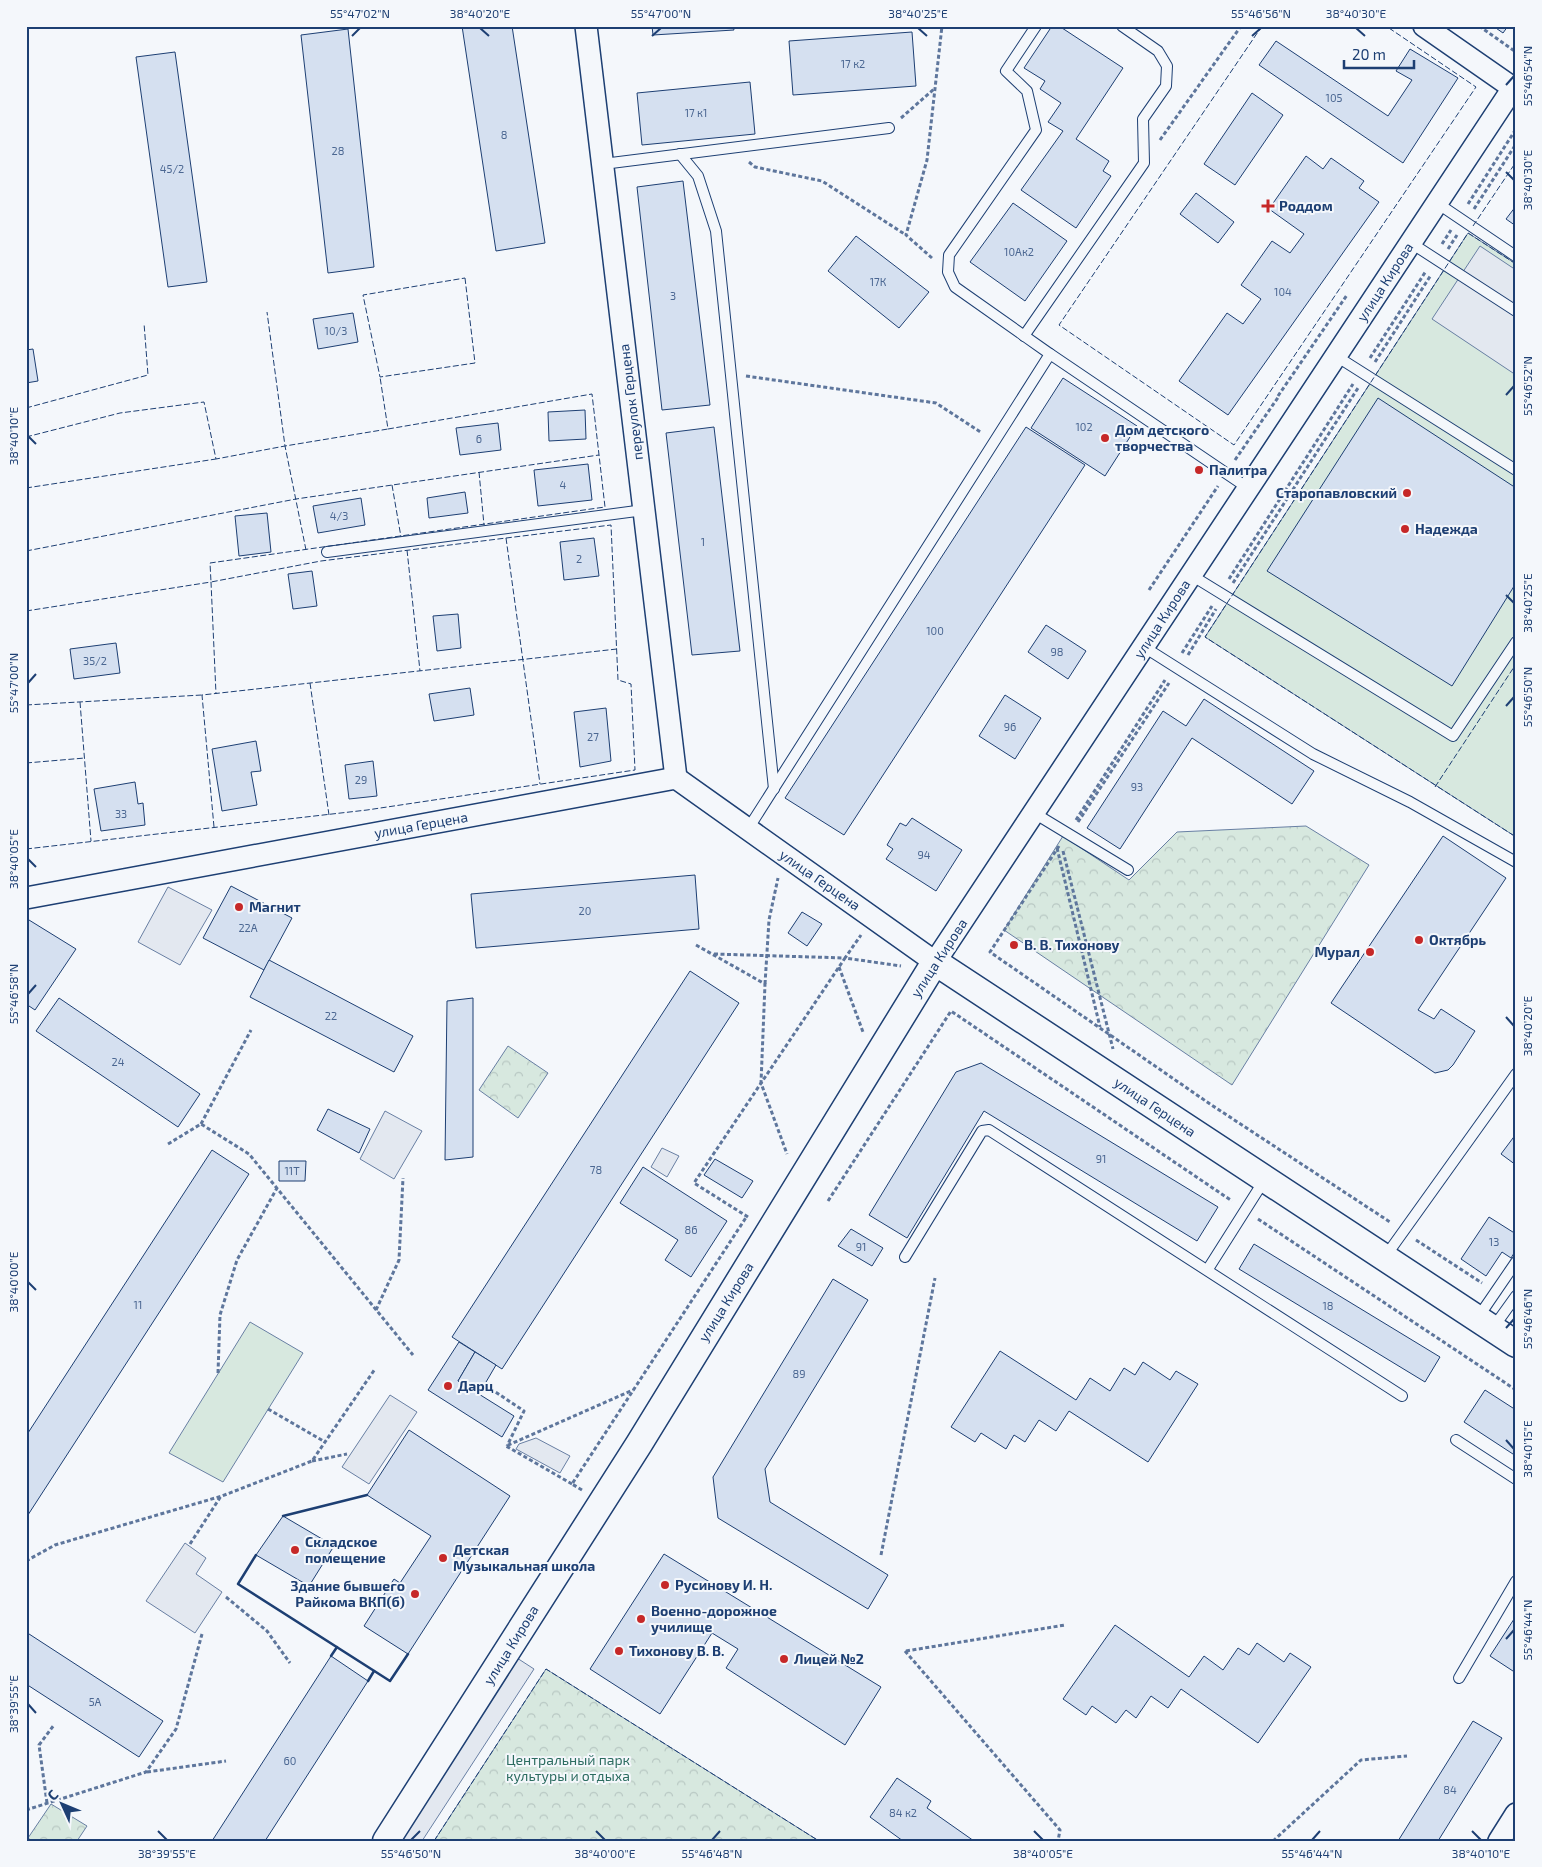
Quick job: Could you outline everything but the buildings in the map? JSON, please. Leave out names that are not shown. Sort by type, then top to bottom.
[{"type":"street","name":"переулок Герцена","points":[[586,26],[676,778]]},
{"type":"street","points":[[1424,26],[1515,88]]},
{"type":"street","name":"улица Кирова","points":[[386,1841],[639,1444],[936,962],[1190,575],[1515,88]]},
{"type":"street","name":"улица Герцена","points":[[26,898],[676,778],[936,962],[1516,1344]]},
{"type":"street","points":[[1501,1840],[1516,1814]]},
{"type":"lane","points":[[1036,26],[1006,71],[1027,91],[1036,130],[949,255],[948,272],[955,287],[1050,354],[1248,488]]},
{"type":"lane","points":[[1024,336],[1144,163],[1143,119],[1166,86],[1167,66],[1158,51],[1122,26]]},
{"type":"lane","points":[[603,164],[889,128]]},
{"type":"lane","points":[[680,154],[698,176],[716,231],[774,789]]},
{"type":"lane","points":[[1437,203],[1514,255]]},
{"type":"lane","points":[[1411,243],[1516,311]]},
{"type":"lane","points":[[748,829],[1050,354]]},
{"type":"lane","points":[[1336,356],[1516,470]]},
{"type":"lane","points":[[327,552],[644,510]]},
{"type":"lane","points":[[1190,575],[1453,736],[1516,642]]},
{"type":"lane","points":[[1144,647],[1313,754],[1410,802],[1516,862]]},
{"type":"lane","points":[[1034,813],[1128,870]]},
{"type":"lane","points":[[1385,1258],[1516,1074]]},
{"type":"lane","points":[[905,1257],[982,1131],[986,1129],[1208,1269],[1402,1396]]},
{"type":"lane","points":[[1208,1269],[1264,1179]]},
{"type":"lane","points":[[1485,1324],[1516,1262]]},
{"type":"lane","points":[[1485,1324],[1516,1296]]},
{"type":"lane","points":[[1456,1440],[1516,1479]]},
{"type":"lane","points":[[1459,1678],[1516,1581]]},
{"type":"path","points":[[906,235],[927,160],[942,26]]},
{"type":"path","points":[[1144,163],[1241,26]]},
{"type":"path","points":[[1479,26],[1516,52]]},
{"type":"path","points":[[889,128],[935,89]]},
{"type":"path","points":[[1120,1053],[1112,1048],[1062,847],[1437,260],[1516,129]]},
{"type":"path","points":[[1222,595],[1462,220],[1516,144]]},
{"type":"path","points":[[730,148],[756,167],[822,181],[906,235],[948,272]]},
{"type":"path","points":[[731,374],[936,403],[995,441]]},
{"type":"path","points":[[1149,590],[1226,473]]},
{"type":"path","points":[[1069,834],[1057,848],[990,952],[1479,1282]]},
{"type":"path","points":[[1057,848],[1100,1028]]},
{"type":"path","points":[[780,868],[769,920],[762,1083],[787,1154]]},
{"type":"path","points":[[770,1231],[694,1183],[866,928]]},
{"type":"path","points":[[696,945],[765,984]]},
{"type":"path","points":[[714,954],[845,958],[905,967]]},
{"type":"path","points":[[839,967],[864,1033]]},
{"type":"path","points":[[828,1201],[951,1011]]},
{"type":"path","points":[[168,1144],[201,1124],[251,1030]]},
{"type":"path","points":[[201,1124],[249,1154],[413,1355]]},
{"type":"path","points":[[376,1310],[399,1260],[403,1178]]},
{"type":"path","points":[[218,1373],[220,1314],[234,1269],[277,1188]]},
{"type":"path","points":[[881,1555],[935,1278]]},
{"type":"path","points":[[312,1461],[375,1369]]},
{"type":"path","points":[[485,1385],[524,1411],[506,1446]]},
{"type":"path","points":[[506,1446],[634,1390]]},
{"type":"path","points":[[268,1409],[325,1442]]},
{"type":"path","points":[[506,1446],[572,1484]]},
{"type":"path","points":[[26,1561],[55,1545],[222,1496],[312,1461],[347,1454]]},
{"type":"path","points":[[190,1544],[222,1496]]},
{"type":"path","points":[[226,1597],[267,1632],[290,1663]]},
{"type":"path","points":[[1058,1841],[1060,1830],[905,1651],[1065,1625]]},
{"type":"path","points":[[146,1772],[176,1729],[202,1634]]},
{"type":"path","points":[[47,1803],[39,1745],[54,1725]]},
{"type":"path","points":[[1273,1841],[1361,1760],[1407,1756]]},
{"type":"path","points":[[26,1810],[146,1772],[226,1761]]},
{"type":"green space","name":"Старопавловский","points":[[1468,233],[1516,264],[1516,837],[1205,637]]},
{"type":"green space","points":[[1306,826],[1369,865],[1232,1085],[1004,930],[1063,836],[1129,880],[1177,832]]},
{"type":"green space","points":[[508,1046],[548,1073],[518,1118],[479,1090]]},
{"type":"green space","points":[[250,1322],[303,1353],[223,1482],[169,1453]]},
{"type":"green space","name":"Центральный парк культуры и отдыха","points":[[546,1669],[819,1841],[434,1841]]},
{"type":"green space","points":[[51,1804],[87,1826],[77,1841],[32,1841],[28,1838]]},
{"type":"shaded area","points":[[1480,246],[1516,270],[1516,375],[1432,319]]},
{"type":"shaded area","points":[[168,887],[212,910],[180,965],[138,942]]},
{"type":"shaded area","points":[[385,1111],[422,1131],[394,1179],[360,1159]]},
{"type":"shaded area","points":[[662,1148],[679,1156],[667,1177],[651,1167]]},
{"type":"shaded area","points":[[390,1395],[417,1412],[369,1484],[342,1467]]},
{"type":"shaded area","points":[[536,1438],[570,1456],[560,1473],[516,1449],[519,1444]]},
{"type":"shaded area","points":[[185,1543],[206,1558],[196,1574],[222,1592],[195,1633],[146,1601]]},
{"type":"shaded area","points":[[517,1658],[534,1669],[422,1841],[397,1841]]},
{"type":"fence","points":[[1262,26],[1059,325],[1234,445],[1476,87],[1386,26]]},
{"type":"fence","points":[[1473,226],[1516,162]]},
{"type":"fence","points":[[1516,264],[1468,233],[1205,637],[1516,837]]},
{"type":"fence","points":[[465,278],[475,363],[380,377],[363,295],[465,278]]},
{"type":"fence","points":[[26,437],[120,413],[204,402],[216,459],[285,446],[267,312]]},
{"type":"fence","points":[[26,408],[148,375],[144,323]]},
{"type":"fence","points":[[26,849],[367,810],[635,770],[631,684],[618,680],[611,525],[321,561],[211,582],[210,563],[605,507],[592,394],[388,429],[380,377]]},
{"type":"fence","points":[[306,550],[285,446],[388,429]]},
{"type":"fence","points":[[26,551],[296,499],[599,455]]},
{"type":"fence","points":[[26,488],[216,459]]},
{"type":"fence","points":[[479,472],[484,525]]},
{"type":"fence","points":[[392,485],[401,537]]},
{"type":"fence","points":[[506,538],[540,784]]},
{"type":"fence","points":[[407,550],[420,671]]},
{"type":"fence","points":[[26,611],[211,582],[216,694]]},
{"type":"fence","points":[[214,827],[202,695],[617,649]]},
{"type":"fence","points":[[1435,787],[1516,664]]},
{"type":"fence","points":[[310,683],[329,815]]},
{"type":"fence","points":[[26,705],[202,695]]},
{"type":"fence","points":[[80,702],[91,841]]},
{"type":"fence","points":[[26,763],[85,758]]},
{"type":"fence","points":[[434,1841],[546,1669],[819,1841]]},
{"type":"wall","points":[[283,1516],[367,1495]]},
{"type":"wall","points":[[256,1555],[238,1584],[390,1681],[408,1654]]},
{"type":"wall","points":[[331,1656],[337,1647]]},
{"type":"wall","points":[[368,1681],[374,1671]]},
{"type":"place","name":"Роддом","points":[[1268,206]]},
{"type":"place","name":"Дом детского творчества","points":[[1105,438]]},
{"type":"place","name":"Палитра","points":[[1199,470]]},
{"type":"place","name":"Старопавловский","points":[[1407,493]]},
{"type":"place","name":"Надежда","points":[[1405,529]]},
{"type":"place","name":"Магнит","points":[[239,907]]},
{"type":"place","name":"Октябрь","points":[[1419,940]]},
{"type":"place","name":"В. В. Тихонову","points":[[1014,945]]},
{"type":"place","name":"Мурал","points":[[1370,952]]},
{"type":"place","name":"Дарц","points":[[448,1386]]},
{"type":"place","name":"Складское помещение","points":[[295,1550]]},
{"type":"place","name":"Детская Музыкальная школа","points":[[443,1558]]},
{"type":"place","name":"Русинову И. Н.","points":[[665,1585]]},
{"type":"place","name":"Здание бывшего Райкома ВКП(б)","points":[[415,1594]]},
{"type":"place","name":"Военно-дорожное училище","points":[[641,1619]]},
{"type":"place","name":"Тихонову В. В.","points":[[619,1651]]},
{"type":"place","name":"Лицей №2","points":[[784,1659]]}]
